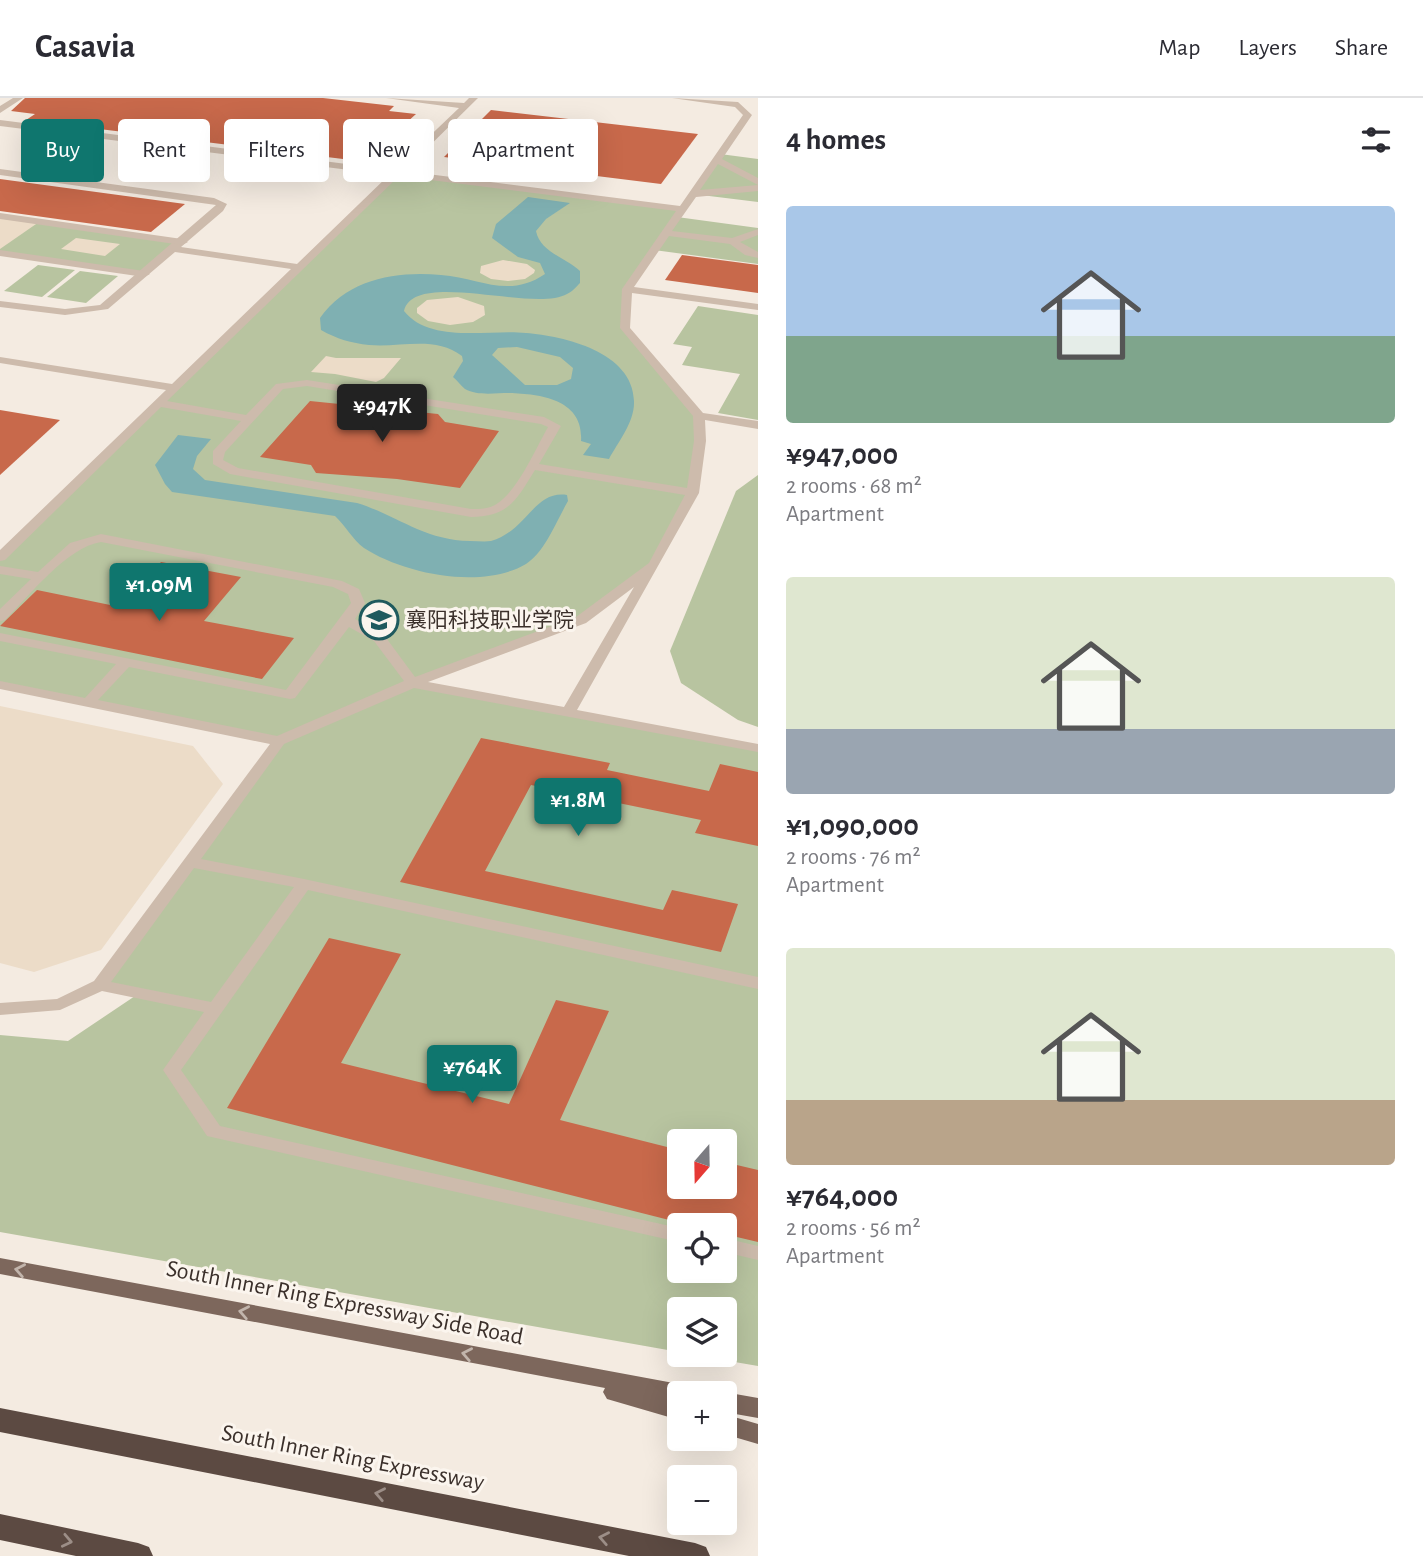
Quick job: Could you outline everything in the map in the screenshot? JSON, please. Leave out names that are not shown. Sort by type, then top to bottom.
[{"type":"highway","points":[[0,1405],[325,1483]]},
{"type":"highway","name":"South Inner Ring Expressway","points":[[0,1420],[695,1556]]},
{"type":"highway","points":[[0,1527],[138,1556]]},
{"type":"main road","name":"South Inner Ring Expressway Side Road","points":[[0,1266],[667,1392]]},
{"type":"main road","points":[[520,1364],[667,1407]]},
{"type":"main road","points":[[737,1404],[758,1408]]},
{"type":"main road","points":[[737,1427],[758,1433]]},
{"type":"street","points":[[0,216],[178,246]]},
{"type":"street","points":[[0,253],[144,274]]},
{"type":"lane","points":[[0,110],[19,98]]},
{"type":"lane","points":[[390,98],[469,102]]},
{"type":"lane","points":[[568,712],[693,493],[700,441],[699,416],[625,328],[627,289],[717,160],[753,116],[737,105],[676,98]]},
{"type":"lane","points":[[434,136],[469,102]]},
{"type":"lane","points":[[0,123],[343,166]]},
{"type":"lane","points":[[717,160],[758,182]]},
{"type":"lane","points":[[0,172],[198,198],[222,204],[218,211],[178,246],[104,307],[87,313],[58,313],[0,304]]},
{"type":"lane","points":[[434,178],[682,209]]},
{"type":"lane","points":[[0,556],[386,182]]},
{"type":"lane","points":[[693,194],[758,188]]},
{"type":"lane","points":[[666,233],[733,241],[758,232]]},
{"type":"lane","points":[[733,241],[749,253],[758,254]]},
{"type":"lane","points":[[178,246],[297,267]]},
{"type":"lane","points":[[627,289],[758,307]]},
{"type":"lane","points":[[0,360],[174,388]]},
{"type":"lane","points":[[307,383],[544,421],[555,426],[532,466],[504,507],[491,514],[471,513],[234,471],[217,461],[219,451],[280,386],[307,383]]},
{"type":"lane","points":[[158,403],[249,419]]},
{"type":"lane","points":[[699,416],[758,425]]},
{"type":"lane","points":[[532,466],[693,493]]},
{"type":"lane","points":[[0,617],[71,546],[88,539],[101,538],[337,584],[354,592],[358,603],[290,695],[0,637]]},
{"type":"lane","points":[[0,1009],[60,1004],[100,985],[279,741],[412,683],[582,620],[654,565]]},
{"type":"lane","points":[[0,570],[41,577]]},
{"type":"lane","points":[[347,620],[379,638],[412,683],[758,748]]},
{"type":"lane","points":[[88,703],[126,662]]},
{"type":"lane","points":[[0,685],[279,741]]},
{"type":"lane","points":[[190,862],[304,884],[758,983]]},
{"type":"lane","points":[[304,884],[172,1070],[214,1131],[667,1232]]},
{"type":"lane","points":[[100,985],[216,1009]]},
{"type":"lane","points":[[737,1248],[758,1253]]},
{"type":"green space","points":[[720,154],[758,159],[758,202],[693,194]]},
{"type":"green space","name":"襄阳科技职业学院","points":[[434,177],[448,179],[448,182],[473,182],[682,209],[677,217],[758,228],[758,264],[654,250],[627,289],[625,328],[699,416],[693,493],[654,565],[581,620],[413,683],[758,748],[758,1366],[737,1362],[737,1297],[667,1297],[667,1350],[0,1232],[0,1035],[68,1041],[138,994],[100,985],[278,742],[0,685],[0,557],[385,182],[434,182]]},
{"type":"green space","points":[[0,216],[182,242],[144,274],[0,253]]},
{"type":"green space","points":[[38,265],[75,270],[42,297],[4,291]]},
{"type":"green space","points":[[80,271],[118,276],[86,303],[47,297]]},
{"type":"green space","points":[[698,306],[758,315],[758,420],[718,413],[740,374],[682,365],[692,347],[673,344]]},
{"type":"green space","points":[[758,475],[758,727],[738,720],[681,683],[670,651],[736,491]]},
{"type":"shaded area","points":[[0,216],[39,222],[0,249]]},
{"type":"shaded area","points":[[76,238],[120,244],[105,256],[61,249]]},
{"type":"shaded area","points":[[503,260],[527,264],[535,270],[534,273],[525,279],[508,281],[491,279],[480,273],[481,266]]},
{"type":"shaded area","points":[[458,297],[484,306],[485,315],[473,322],[450,325],[428,321],[417,313],[417,308],[427,300]]},
{"type":"shaded area","points":[[326,356],[401,358],[384,378],[376,382],[311,372]]},
{"type":"shaded area","points":[[0,706],[193,746],[223,784],[101,950],[34,972],[0,963]]},
{"type":"water","points":[[528,197],[570,203],[546,219],[536,231],[542,244],[580,271],[580,283],[569,293],[551,298],[429,293],[413,299],[404,311],[429,328],[461,333],[511,332],[542,335],[577,343],[609,359],[622,370],[631,384],[634,409],[629,424],[609,459],[583,455],[591,444],[581,441],[576,416],[558,402],[535,395],[481,393],[465,389],[453,377],[463,361],[462,356],[452,350],[429,344],[362,344],[321,330],[320,318],[331,305],[344,294],[374,280],[424,274],[506,286],[532,281],[545,274],[540,263],[518,257],[492,238],[496,224]],"holes":[[[517,347],[560,357],[573,368],[571,379],[557,385],[525,385],[492,355],[498,348]]]},
{"type":"water","points":[[178,435],[211,439],[197,456],[193,469],[205,480],[357,503],[425,532],[453,540],[491,541],[513,529],[546,499],[567,495],[568,501],[545,544],[526,564],[508,572],[488,576],[444,576],[400,565],[364,548],[335,516],[172,492],[155,465]]},
{"type":"building","points":[[25,98],[323,98],[394,106],[389,111],[416,114],[410,119],[343,119],[343,159],[329,157],[329,119],[224,119],[224,144],[210,143],[210,119],[118,119],[118,131],[104,130],[104,119],[28,119],[35,114],[11,111]]},
{"type":"building","points":[[491,110],[569,119],[482,119]]},
{"type":"building","points":[[598,122],[698,134],[661,184],[598,176]]},
{"type":"building","points":[[0,179],[185,204],[151,232],[0,211]]},
{"type":"building","points":[[682,255],[758,265],[758,293],[665,280]]},
{"type":"building","points":[[310,401],[438,414],[445,422],[499,431],[460,488],[397,479],[316,473],[311,465],[260,457]]},
{"type":"building","points":[[0,410],[60,420],[0,475]]},
{"type":"building","points":[[161,562],[241,577],[204,621],[294,638],[262,679],[0,626],[37,590],[120,607]]},
{"type":"building","points":[[481,738],[610,763],[607,770],[709,791],[720,764],[758,772],[758,846],[695,833],[701,820],[531,785],[485,871],[663,910],[672,890],[738,904],[721,952],[400,882]]},
{"type":"building","points":[[329,938],[401,954],[341,1063],[509,1104],[556,1000],[609,1011],[560,1120],[667,1147],[667,1199],[737,1199],[737,1165],[758,1170],[758,1242],[737,1237],[737,1213],[667,1213],[667,1219],[227,1108]]},
{"type":"place","name":"襄阳科技职业学院","points":[[379,620]]}]
